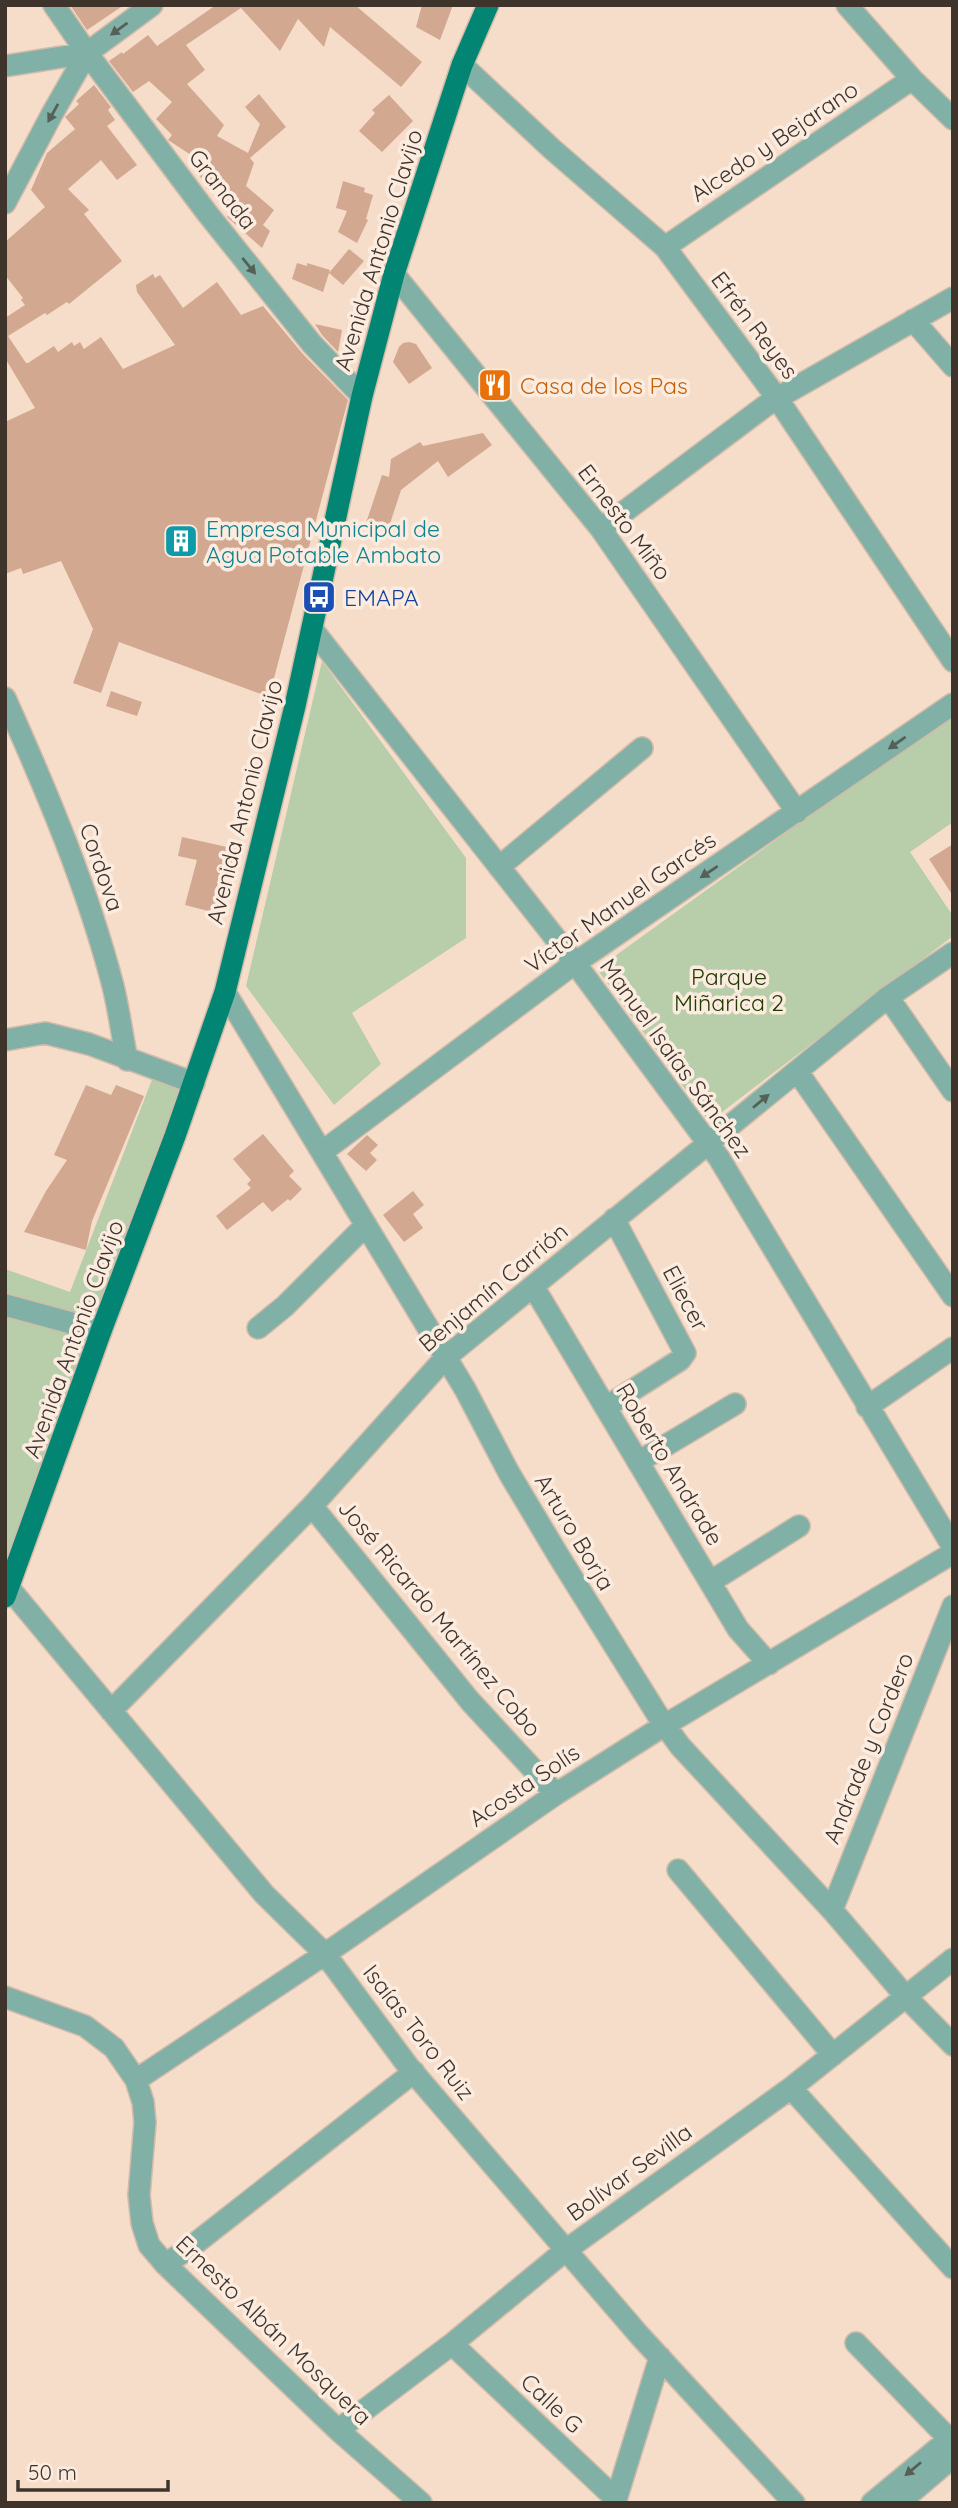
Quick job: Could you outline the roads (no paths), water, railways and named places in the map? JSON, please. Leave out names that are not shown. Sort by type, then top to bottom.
[{"type":"main road","name":"Avenida Antonio Clavijo","points":[[7,1593],[225,992],[312,629],[362,396],[394,274],[462,65],[488,5]]},
{"type":"street","name":"Granada","points":[[54,5],[86,53],[207,213],[312,344],[362,396]]},
{"type":"street","points":[[5,203],[86,53],[152,5]]},
{"type":"street","points":[[847,5],[912,79],[953,119]]},
{"type":"street","points":[[5,66],[86,53]]},
{"type":"street","name":"Efrén Reyes","points":[[462,65],[552,149],[665,247],[777,398],[953,661]]},
{"type":"street","name":"Alcedo y Bejarano","points":[[665,247],[912,79]]},
{"type":"street","name":"Ernesto Miño","points":[[394,274],[601,529],[797,812]]},
{"type":"street","points":[[601,529],[777,398],[953,298]]},
{"type":"street","points":[[913,320],[953,366]]},
{"type":"street","name":"Manuel Isaías Sánchez","points":[[312,629],[575,963],[719,1158],[953,1547]]},
{"type":"street","name":"Cordova","points":[[5,698],[52,805],[79,877],[113,987],[127,1060]]},
{"type":"street","name":"Víctor Manuel Garcés","points":[[322,1152],[575,963],[953,704]]},
{"type":"street","points":[[499,867],[642,748]]},
{"type":"street","name":"Benjamín Carrión","points":[[111,1711],[312,1506],[446,1357],[888,997],[953,953]]},
{"type":"street","name":"Arturo Borja","points":[[225,992],[446,1357],[558,1555],[665,1725],[680,1746],[832,1910],[907,1998],[953,2045]]},
{"type":"street","points":[[888,997],[953,1091]]},
{"type":"street","points":[[5,1040],[45,1034],[89,1044],[194,1083]]},
{"type":"street","points":[[797,1071],[953,1296]]},
{"type":"street","name":"Eliecer","points":[[606,1407],[680,1360],[685,1353],[614,1219]]},
{"type":"street","points":[[258,1328],[285,1306],[366,1225]]},
{"type":"street","name":"Roberto Andrade","points":[[533,1286],[738,1629],[769,1664]]},
{"type":"street","points":[[5,1305],[101,1331]]},
{"type":"street","points":[[867,1407],[953,1348]]},
{"type":"street","points":[[638,1462],[735,1404]]},
{"type":"street","name":"José Ricardo Martínez Cobo","points":[[312,1506],[470,1701],[556,1794]]},
{"type":"street","points":[[710,1582],[799,1526]]},
{"type":"street","name":"Acosta Solís","points":[[136,2080],[325,1954],[556,1794],[665,1725],[953,1553]]},
{"type":"street","name":"Isaías Toro Ruiz","points":[[7,1593],[111,1711],[264,1894],[325,1954],[414,2072],[566,2250],[794,2503]]},
{"type":"street","name":"Andrade y Cordero","points":[[832,1910],[953,1606]]},
{"type":"street","points":[[678,1870],[833,2055]]},
{"type":"street","name":"Bolívar Sevilla","points":[[338,2430],[452,2344],[566,2250],[791,2088],[953,1959]]},
{"type":"street","name":"Ernesto Albán Mosquera","points":[[5,1997],[85,2026],[114,2048],[136,2080],[144,2102],[139,2195],[142,2223],[149,2245],[165,2264],[338,2430],[421,2503]]},
{"type":"street","points":[[165,2264],[187,2250],[414,2072]]},
{"type":"street","points":[[791,2088],[953,2268]]},
{"type":"street","points":[[856,2343],[952,2444]]},
{"type":"street","name":"Calle G","points":[[452,2344],[615,2501]]},
{"type":"street","points":[[615,2501],[660,2357]]},
{"type":"street","points":[[872,2503],[952,2444]]},
{"type":"street","points":[[899,2503],[952,2444]]},
{"type":"place","name":"Casa de los Pas","points":[[495,385]]},
{"type":"place","name":"Empresa Municipal de Agua Potable Ambato","points":[[181,541]]},
{"type":"place","name":"EMAPA","points":[[319,597]]},
{"type":"park label","name":"Parque Miñarica 2","points":[[729,989]]}]
